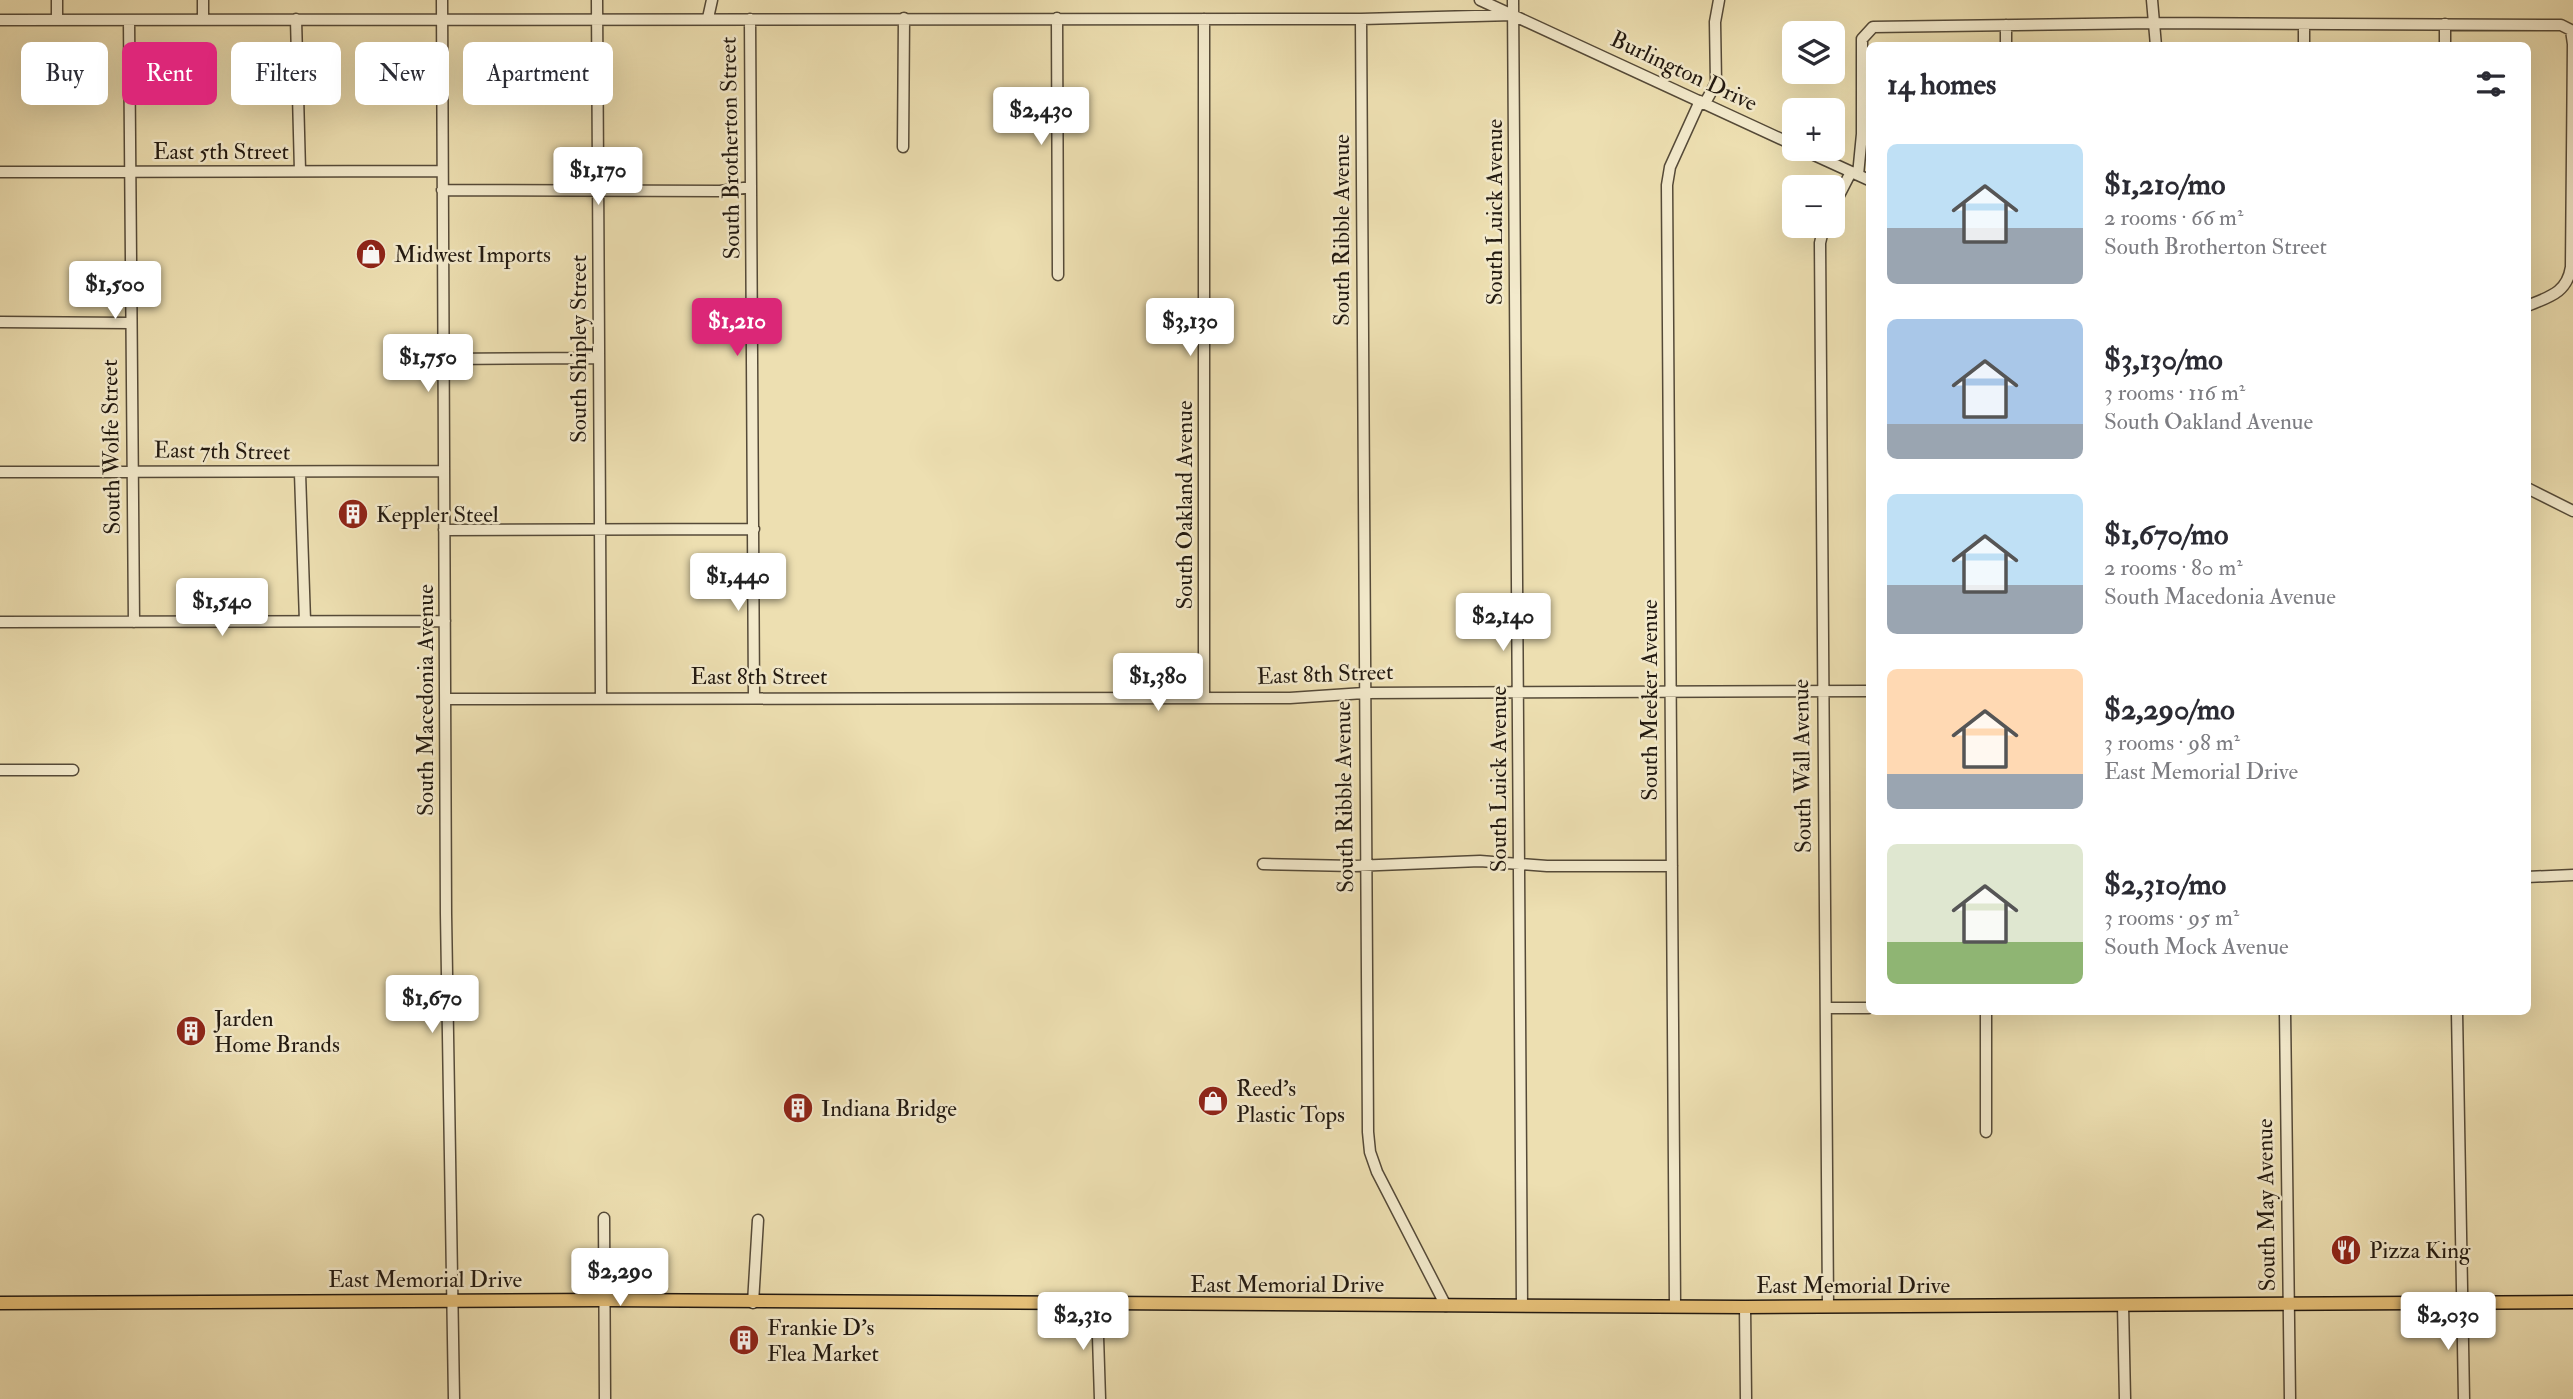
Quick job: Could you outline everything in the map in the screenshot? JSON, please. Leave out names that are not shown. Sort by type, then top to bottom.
[{"type":"main road","name":"East Memorial Drive","points":[[0,1303],[605,1300],[1745,1307],[2573,1302]]},
{"type":"street","points":[[57,0],[57,20]]},
{"type":"street","points":[[203,0],[203,19]]},
{"type":"street","name":"South Macedonia Avenue","points":[[442,0],[444,530],[454,1399]]},
{"type":"street","name":"South Shipley Street","points":[[597,0],[601,697]]},
{"type":"street","name":"South Brotherton Street","points":[[708,19],[712,0]]},
{"type":"street","name":"Burlington Drive","points":[[1480,0],[1782,139]]},
{"type":"street","name":"South Luick Avenue","points":[[1513,0],[1522,1306]]},
{"type":"street","name":"South Meeker Avenue","points":[[1675,1306],[1668,174],[1703,102],[1716,83],[1716,22],[1720,0]]},
{"type":"street","points":[[2152,0],[2155,42]]},
{"type":"street","points":[[0,20],[1361,19],[1513,15]]},
{"type":"street","points":[[1057,18],[1058,275]]},
{"type":"street","points":[[296,19],[300,171]]},
{"type":"street","name":"South Brotherton Street","points":[[750,19],[754,698]]},
{"type":"street","points":[[903,147],[904,19]]},
{"type":"street","name":"South Oakland Avenue","points":[[1204,19],[1204,697]]},
{"type":"street","name":"South Ribble Avenue","points":[[1361,19],[1364,693],[1370,1152],[1377,1172],[1446,1306]]},
{"type":"street","name":"South Wolfe Street","points":[[129,20],[134,622]]},
{"type":"street","points":[[1845,193],[1859,176],[1862,47],[1868,31],[1879,26],[2153,23],[2561,25],[2572,33],[2569,279],[2561,290],[2531,304]]},
{"type":"street","points":[[2304,24],[2304,42]]},
{"type":"street","points":[[2445,24],[2445,42]]},
{"type":"street","points":[[2006,25],[2006,42]]},
{"type":"street","points":[[1827,161],[1859,176]]},
{"type":"street","name":"East 5th Street","points":[[0,173],[442,171]]},
{"type":"street","points":[[442,190],[720,191],[751,187]]},
{"type":"street","name":"South Wall Avenue","points":[[1821,238],[1828,1306]]},
{"type":"street","points":[[0,322],[131,323]]},
{"type":"street","points":[[444,359],[599,358]]},
{"type":"street","name":"East 7th Street","points":[[0,472],[444,471]]},
{"type":"street","points":[[300,472],[305,621]]},
{"type":"street","points":[[2531,490],[2573,511]]},
{"type":"street","points":[[444,530],[754,529]]},
{"type":"street","points":[[0,622],[445,621]]},
{"type":"street","name":"East 8th Street","points":[[446,699],[1290,698],[1364,693],[1866,691]]},
{"type":"street","points":[[0,770],[73,770]]},
{"type":"street","points":[[1263,864],[1519,862],[1547,866],[1672,866]]},
{"type":"street","points":[[2531,877],[2573,875]]},
{"type":"street","points":[[1826,1008],[1866,1007]]},
{"type":"street","points":[[1986,1015],[1986,1132]]},
{"type":"street","name":"South May Avenue","points":[[2285,1015],[2290,1399]]},
{"type":"street","points":[[2457,1015],[2460,1302],[2464,1334],[2464,1399]]},
{"type":"street","points":[[604,1217],[605,1399]]},
{"type":"street","points":[[753,1303],[758,1220]]},
{"type":"street","points":[[1097,1305],[1100,1399]]},
{"type":"street","points":[[2123,1305],[2125,1399]]},
{"type":"street","points":[[1745,1307],[1746,1399]]},
{"type":"place","name":"Midwest Imports","points":[[371,254]]},
{"type":"place","name":"Keppler Steel","points":[[353,514]]},
{"type":"place","name":"Jarden Home Brands","points":[[191,1031]]},
{"type":"place","name":"Reed's Plastic Tops","points":[[1213,1101]]},
{"type":"place","name":"Indiana Bridge","points":[[798,1108]]},
{"type":"place","name":"Pizza King","points":[[2346,1250]]},
{"type":"place","name":"Frankie D's Flea Market","points":[[744,1340]]}]
